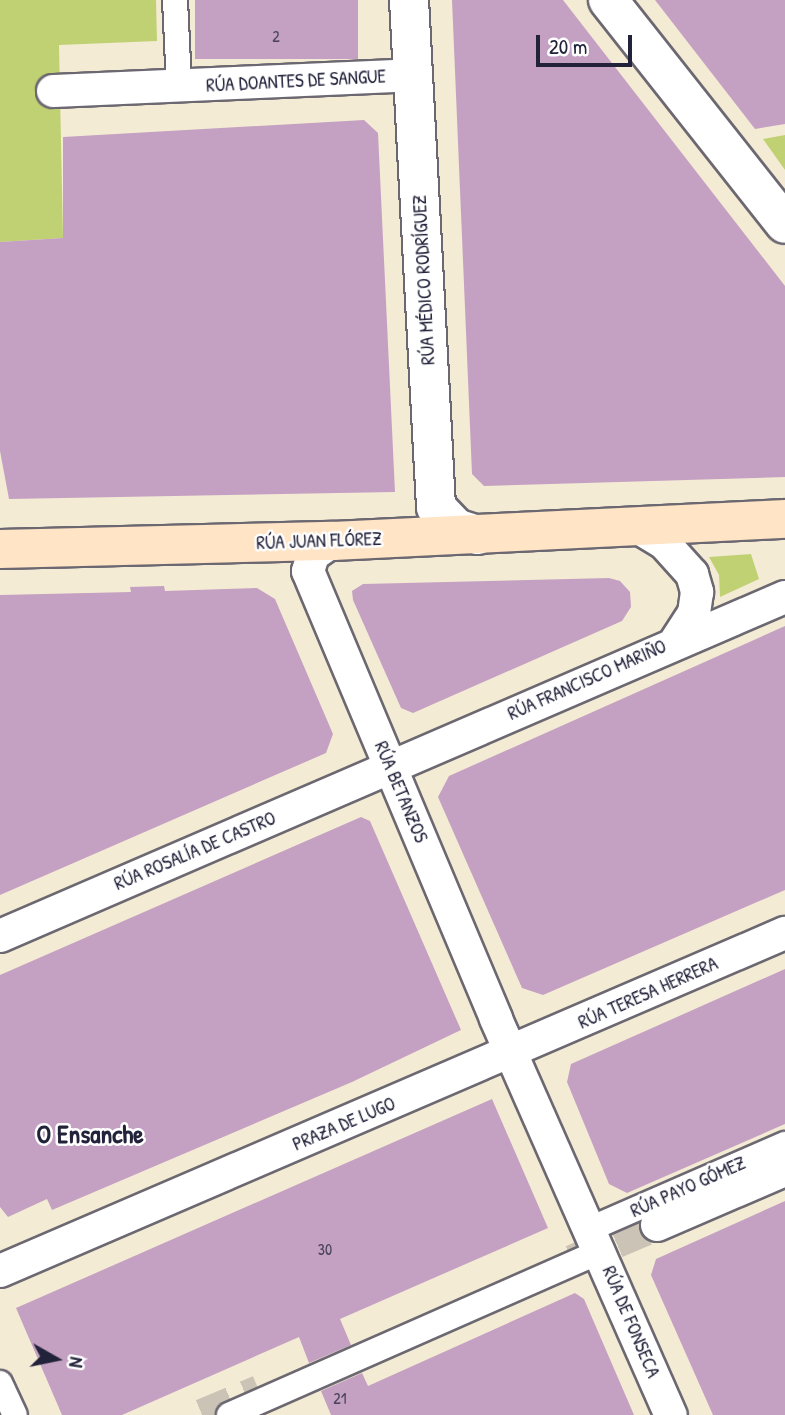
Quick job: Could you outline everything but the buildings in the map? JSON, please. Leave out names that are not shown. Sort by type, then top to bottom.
[{"type":"main road","name":"RÚA JUAN FLÓREZ","points":[[0,549],[333,541],[785,519]]},
{"type":"street","name":"RÚA DOANTES DE SANGUE","points":[[175,0],[179,86]]},
{"type":"street","name":"RÚA MÉDICO RODRÍGUEZ","points":[[409,0],[436,507],[456,528],[478,535]]},
{"type":"street","points":[[608,0],[785,225]]},
{"type":"street","name":"RÚA DOANTES DE SANGUE","points":[[53,91],[413,75]]},
{"type":"street","points":[[639,528],[664,543],[692,574],[697,592],[694,613],[676,641]]},
{"type":"street","name":"RÚA BETANZOS","points":[[333,541],[313,555],[309,572],[510,1052]]},
{"type":"street","name":"RÚA FRANCISCO MARIÑO","points":[[391,767],[676,641],[785,597]]},
{"type":"street","name":"RÚA ROSALÍA DE CASTRO","points":[[0,936],[391,767]]},
{"type":"street","name":"RÚA TERESA HERRERA","points":[[510,1052],[785,933]]},
{"type":"street","points":[[229,1415],[595,1240],[510,1052]]},
{"type":"street","name":"PRAZA DE LUGO","points":[[0,1271],[510,1052]]},
{"type":"street","name":"RÚA PAYO GÓMEZ","points":[[595,1240],[785,1144]]},
{"type":"street","name":"RÚA PAYO GÓMEZ","points":[[657,1225],[785,1170]]},
{"type":"street","name":"RÚA DE FONSECA","points":[[595,1240],[671,1415]]},
{"type":"street","points":[[0,1383],[15,1415]]},
{"type":"green space","points":[[0,0],[156,0],[157,41],[59,45],[63,238],[0,242]]},
{"type":"green space","points":[[785,135],[785,170],[763,139]]},
{"type":"green space","points":[[751,554],[759,579],[720,597],[719,575],[709,557]]},
{"type":"tunnel","points":[[572,1261],[657,1225]]},
{"type":"tunnel","points":[[202,1415],[259,1391]]},
{"type":"district","name":"O Ensanche","points":[[90,1134]]}]
